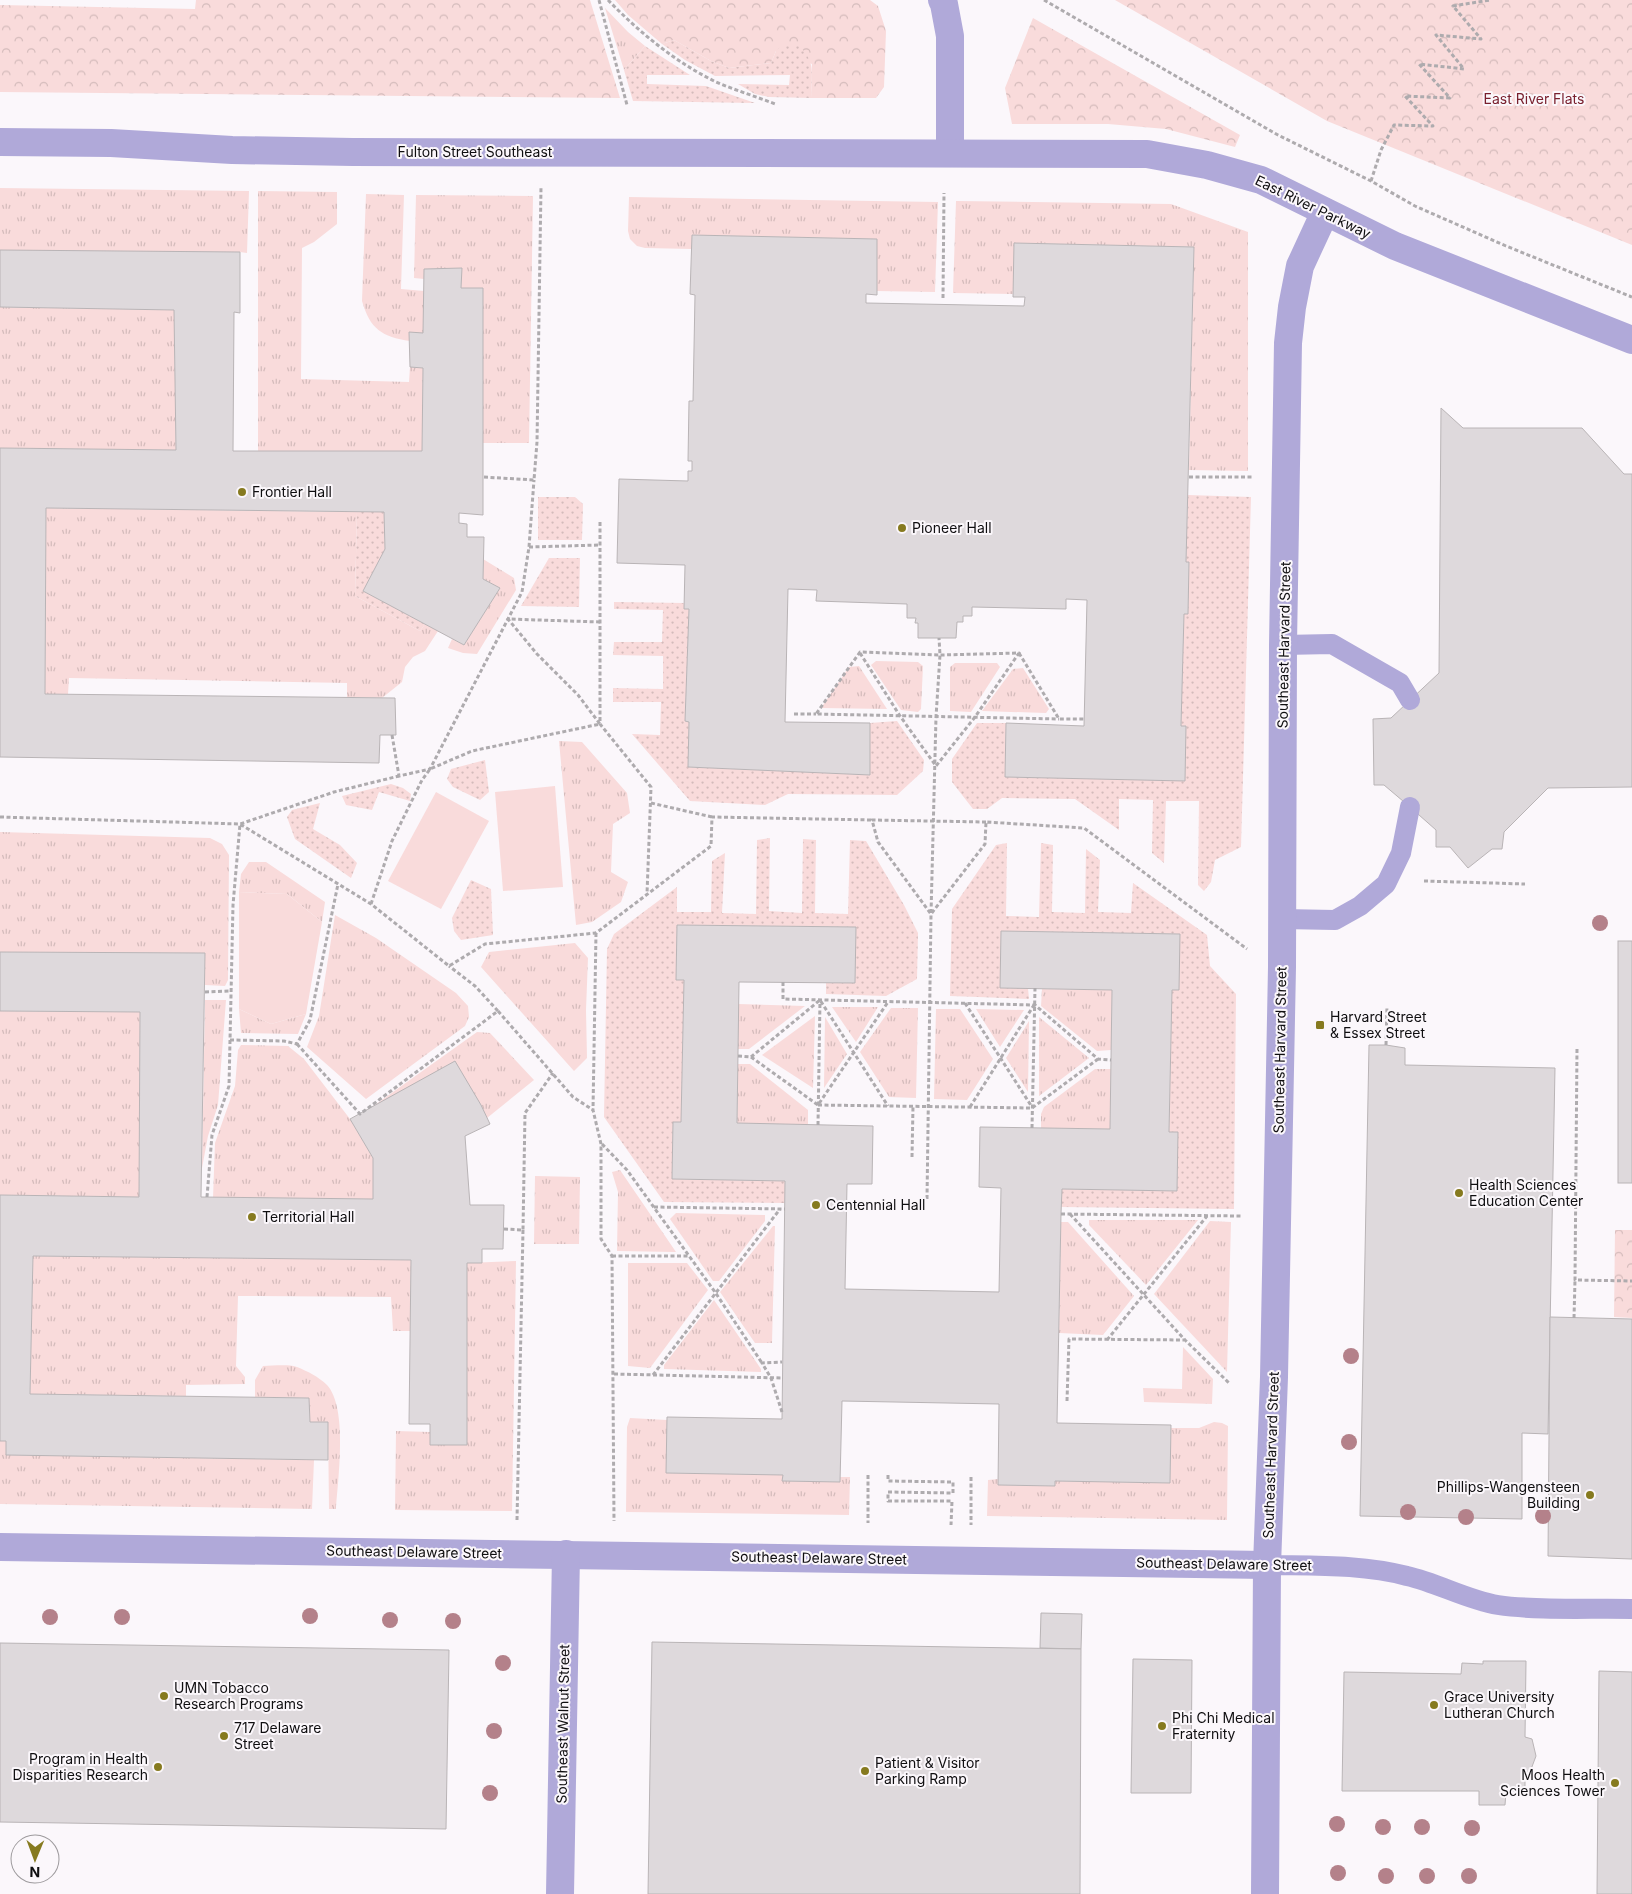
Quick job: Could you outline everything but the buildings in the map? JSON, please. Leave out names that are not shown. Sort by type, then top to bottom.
[{"type":"street","points":[[942,0],[950,36],[950,153]]},
{"type":"street","name":"Fulton Street Southeast","points":[[0,142],[111,143],[232,150],[353,152],[950,153]]},
{"type":"street","name":"East River Parkway","points":[[950,153],[1147,154],[1207,165],[1261,180],[1395,246],[1632,340]]},
{"type":"street","name":"Southeast Harvard Street","points":[[1265,1894],[1267,1565],[1274,1377],[1282,919],[1283,645],[1288,343],[1292,307],[1300,266],[1325,212]]},
{"type":"street","name":"Southeast Delaware Street","points":[[0,1547],[1267,1565]]},
{"type":"street","name":"Southeast Walnut Street","points":[[560,1894],[566,1554]]},
{"type":"lane","points":[[1283,645],[1332,644],[1400,683],[1410,700]]},
{"type":"lane","points":[[1282,919],[1335,920],[1360,906],[1386,884],[1401,853],[1410,807]]},
{"type":"lane","name":"Southeast Delaware Street","points":[[1267,1565],[1348,1567],[1386,1571],[1408,1576],[1490,1603],[1512,1607],[1632,1609]]},
{"type":"path","points":[[599,0],[628,105]]},
{"type":"path","points":[[608,0],[656,45],[684,63],[714,81],[775,104]]},
{"type":"path","points":[[1044,0],[1278,135],[1371,181],[1415,206],[1632,298]]},
{"type":"path","points":[[1371,181],[1381,150],[1394,125],[1433,126],[1406,96],[1450,98],[1419,64],[1464,69],[1436,35],[1481,39],[1454,6],[1490,0]]},
{"type":"path","points":[[371,904],[392,841],[422,780],[430,769],[522,592],[529,547],[537,442],[541,187]]},
{"type":"path","points":[[943,298],[944,193]]},
{"type":"path","points":[[484,477],[534,480]]},
{"type":"path","points":[[1189,477],[1258,477]]},
{"type":"path","points":[[600,522],[600,724]]},
{"type":"path","points":[[529,547],[600,545]]},
{"type":"path","points":[[508,619],[600,622]]},
{"type":"path","points":[[508,619],[537,654],[578,695],[650,788],[647,894]]},
{"type":"path","points":[[927,1199],[931,914],[939,638]]},
{"type":"path","points":[[860,652],[940,655],[1019,653]]},
{"type":"path","points":[[816,714],[860,652]]},
{"type":"path","points":[[860,652],[900,716],[936,766]]},
{"type":"path","points":[[936,766],[975,717],[1019,653]]},
{"type":"path","points":[[1019,653],[1059,719]]},
{"type":"path","points":[[794,714],[1084,719]]},
{"type":"path","points":[[0,817],[240,824],[334,792],[430,769],[472,751],[600,724]]},
{"type":"path","points":[[392,735],[399,776]]},
{"type":"path","points":[[651,803],[712,817],[986,822],[1084,828],[1247,948]]},
{"type":"path","points":[[449,966],[485,944],[596,934],[711,846],[712,817]]},
{"type":"path","points":[[872,820],[878,842],[931,914]]},
{"type":"path","points":[[931,914],[985,844],[986,822]]},
{"type":"path","points":[[240,824],[371,904],[475,986],[573,1097],[593,1110]]},
{"type":"path","points":[[207,1198],[212,1135],[228,1086],[234,905],[240,824]]},
{"type":"path","points":[[1424,881],[1525,884]]},
{"type":"path","points":[[297,1044],[310,1020],[338,884]]},
{"type":"path","points":[[596,934],[593,1110],[601,1144],[601,1239],[612,1256],[614,1521]]},
{"type":"path","points":[[783,982],[783,999],[1035,1005],[1098,1059],[1111,1060]]},
{"type":"path","points":[[1032,1128],[1035,988]]},
{"type":"path","points":[[205,992],[231,991]]},
{"type":"path","points":[[820,1000],[888,1106]]},
{"type":"path","points":[[751,1057],[820,1000]]},
{"type":"path","points":[[818,1125],[820,1000]]},
{"type":"path","points":[[818,1105],[888,1001]]},
{"type":"path","points":[[965,1003],[1032,1108]]},
{"type":"path","points":[[970,1108],[1035,1005]]},
{"type":"path","points":[[1386,1045],[1387,1006]]},
{"type":"path","points":[[230,1040],[284,1041],[297,1044],[360,1114],[498,1011]]},
{"type":"path","points":[[1574,1318],[1577,1049]]},
{"type":"path","points":[[738,1056],[751,1057],[818,1105],[913,1106],[928,1108],[1032,1108],[1098,1059]]},
{"type":"path","points":[[517,1520],[525,1113],[553,1073]]},
{"type":"path","points":[[912,1157],[913,1106]]},
{"type":"path","points":[[601,1144],[627,1170],[715,1292],[771,1378],[782,1412]]},
{"type":"path","points":[[653,1206],[785,1209]]},
{"type":"path","points":[[653,1375],[780,1209]]},
{"type":"path","points":[[1061,1214],[1240,1216]]},
{"type":"path","points":[[1070,1214],[1185,1340],[1229,1383]]},
{"type":"path","points":[[1107,1340],[1207,1216]]},
{"type":"path","points":[[504,1229],[522,1230]]},
{"type":"path","points":[[612,1256],[689,1256]]},
{"type":"path","points":[[1575,1280],[1632,1281]]},
{"type":"path","points":[[1067,1401],[1069,1339],[1185,1340]]},
{"type":"path","points":[[762,1364],[782,1362]]},
{"type":"path","points":[[614,1374],[782,1378]]},
{"type":"path","points":[[868,1475],[868,1524]]},
{"type":"path","points":[[888,1475],[888,1481],[953,1482],[953,1492],[888,1492],[888,1501],[952,1501],[951,1525]]},
{"type":"path","points":[[971,1477],[971,1525]]},
{"type":"green space","points":[[196,0],[590,0],[620,98],[0,92],[0,5],[195,9]]},
{"type":"green space","points":[[615,0],[870,0],[878,6],[886,31],[884,87],[876,98],[811,98],[812,64],[776,51],[771,63],[729,68],[711,61],[674,40],[662,44],[628,15]]},
{"type":"green space","name":"East River Flats","points":[[1115,0],[1632,0],[1632,245],[1327,121]]},
{"type":"green space","points":[[605,8],[628,32],[645,46],[624,70]]},
{"type":"green space","points":[[1033,18],[1240,135],[1235,147],[1166,129],[1108,124],[1012,124],[1005,88]]},
{"type":"green space","points":[[674,40],[711,61],[729,68],[771,63],[776,51],[782,45],[798,45],[808,57],[812,69],[811,98],[769,97],[755,94],[738,84],[789,85],[790,75],[715,76],[685,60],[662,44]]},
{"type":"green space","points":[[645,46],[690,75],[647,75],[647,84],[706,86],[755,103],[633,101],[624,70]]},
{"type":"green space","points":[[0,188],[249,191],[247,253],[240,252],[0,272]]},
{"type":"green space","points":[[258,191],[337,192],[337,224],[314,242],[302,248],[301,379],[409,382],[410,367],[423,368],[422,451],[258,451]]},
{"type":"green space","points":[[366,194],[404,195],[401,289],[424,291],[423,333],[409,333],[410,341],[392,337],[378,330],[365,311],[362,301]]},
{"type":"green space","points":[[416,195],[533,196],[529,443],[483,443],[483,288],[461,288],[462,268],[424,269],[424,279],[414,278]]},
{"type":"green space","points":[[629,197],[938,202],[935,292],[876,291],[876,239],[692,235],[692,249],[645,248],[637,246],[630,239],[628,231]]},
{"type":"green space","points":[[956,201],[1171,204],[1248,232],[1248,471],[1189,470],[1194,247],[1015,243],[1013,294],[953,293]]},
{"type":"green space","points":[[0,307],[174,310],[176,450],[0,448]]},
{"type":"green space","points":[[1188,495],[1251,497],[1241,847],[1215,860],[1211,882],[1204,891],[1198,885],[1199,801],[1166,801],[1164,863],[1152,853],[1153,800],[1119,799],[1119,830],[1075,799],[1002,798],[987,809],[973,809],[952,782],[952,759],[977,723],[1006,723],[1005,777],[1185,780],[1181,726],[1184,614],[1188,613],[1189,562],[1186,562]]},
{"type":"green space","points":[[538,497],[575,497],[583,504],[582,540],[538,540]]},
{"type":"green space","points":[[46,508],[357,512],[355,596],[420,631],[425,624],[438,631],[425,651],[413,657],[405,667],[402,682],[382,698],[347,697],[347,683],[69,678],[68,694],[45,694]]},
{"type":"green space","points":[[357,512],[384,512],[385,549],[363,591],[425,624],[420,631],[355,596]]},
{"type":"green space","points":[[549,558],[580,558],[579,607],[521,606]]},
{"type":"green space","points":[[483,559],[514,578],[516,590],[477,654],[463,653],[448,648],[452,639],[464,645],[500,588],[483,579]]},
{"type":"green space","points":[[614,602],[684,603],[684,609],[689,609],[685,721],[689,722],[688,767],[870,775],[870,723],[897,721],[924,760],[923,771],[897,795],[788,794],[765,805],[690,801],[632,734],[660,735],[661,702],[613,702],[613,688],[663,689],[663,656],[613,655],[614,642],[662,642],[663,610],[614,609]]},
{"type":"green space","points":[[876,661],[918,662],[923,666],[921,709],[918,712],[901,710],[871,665]]},
{"type":"green space","points":[[955,663],[997,663],[1000,667],[971,712],[950,711],[950,667]]},
{"type":"green space","points":[[859,666],[887,709],[821,708],[849,667]]},
{"type":"green space","points":[[1023,668],[1049,709],[1046,713],[982,711],[1013,669]]},
{"type":"green space","points":[[559,741],[582,742],[627,793],[630,813],[613,824],[611,872],[628,882],[621,902],[592,922],[576,925]]},
{"type":"green space","points":[[485,760],[489,792],[480,800],[453,787],[447,779],[451,769]]},
{"type":"green space","points":[[391,784],[403,788],[411,794],[410,801],[379,792],[372,810],[346,805],[342,796]]},
{"type":"green space","points":[[555,786],[563,887],[503,891],[495,792]]},
{"type":"green space","points":[[436,792],[489,821],[441,909],[388,881]]},
{"type":"green space","points":[[320,803],[313,829],[340,845],[357,863],[351,878],[295,839],[287,817],[292,810]]},
{"type":"green space","points":[[0,832],[210,838],[222,844],[229,855],[228,980],[225,986],[205,985],[205,953],[0,952]]},
{"type":"green space","points":[[770,838],[769,911],[802,913],[803,839],[816,840],[815,913],[848,914],[850,840],[866,841],[904,905],[918,933],[917,979],[886,996],[826,994],[826,983],[855,983],[856,927],[677,925],[676,980],[684,980],[681,1122],[673,1123],[672,1179],[785,1181],[785,1203],[664,1202],[604,1117],[607,949],[614,934],[677,887],[677,912],[711,912],[712,861],[725,853],[722,913],[756,914],[757,840]]},
{"type":"green space","points":[[1007,843],[1006,916],[1039,917],[1041,843],[1053,845],[1052,912],[1085,913],[1086,849],[1100,860],[1098,912],[1131,913],[1133,883],[1207,935],[1210,966],[1236,994],[1234,1209],[1061,1207],[1062,1189],[1177,1191],[1178,1133],[1169,1132],[1172,990],[1179,990],[1179,934],[1001,931],[1000,988],[1028,988],[1029,999],[950,996],[952,909],[996,845]]},
{"type":"green space","points":[[249,862],[266,862],[325,902],[322,922],[287,894],[239,892],[241,874]]},
{"type":"green space","points":[[471,880],[491,889],[493,935],[461,940],[454,931],[452,918]]},
{"type":"green space","points":[[239,892],[287,894],[322,922],[306,1014],[271,1024],[239,1009]]},
{"type":"green space","points":[[335,915],[376,938],[456,993],[468,1006],[469,1017],[465,1026],[366,1099],[307,1047],[319,1016]]},
{"type":"green space","points":[[575,943],[588,958],[587,1058],[574,1071],[481,967],[489,952]]},
{"type":"green space","points":[[1042,989],[1112,990],[1111,1050],[1097,1051],[1041,1006]]},
{"type":"green space","points":[[205,1000],[226,1000],[218,1105],[208,1136],[202,1168]]},
{"type":"green space","points":[[738,1004],[805,1006],[749,1049],[738,1049]]},
{"type":"green space","points":[[832,1007],[878,1007],[856,1042]]},
{"type":"green space","points":[[891,1008],[918,1008],[916,1098],[889,1097],[860,1052]]},
{"type":"green space","points":[[239,1009],[271,1024],[306,1014],[298,1034],[241,1033]]},
{"type":"green space","points":[[936,1009],[960,1009],[993,1059],[967,1100],[934,1099]]},
{"type":"green space","points":[[976,1009],[1024,1010],[1000,1047]]},
{"type":"green space","points":[[0,1011],[140,1012],[139,1197],[0,1195]]},
{"type":"green space","points":[[815,1016],[813,1088],[762,1055]]},
{"type":"green space","points":[[825,1017],[847,1054],[824,1088]]},
{"type":"green space","points":[[1039,1017],[1089,1058],[1039,1096]]},
{"type":"green space","points":[[1029,1021],[1028,1092],[1006,1058]]},
{"type":"green space","points":[[477,1032],[490,1033],[534,1080],[487,1118],[372,1107]]},
{"type":"green space","points":[[241,1045],[288,1046],[304,1059],[350,1119],[373,1158],[373,1199],[213,1198],[215,1143],[235,1086],[238,1050]]},
{"type":"green space","points":[[738,1064],[750,1064],[808,1110],[808,1125],[737,1123]]},
{"type":"green space","points":[[1095,1069],[1111,1069],[1110,1129],[1041,1128],[1041,1114],[1044,1107]]},
{"type":"green space","points":[[620,1170],[676,1252],[617,1251],[618,1192],[612,1172]]},
{"type":"green space","points":[[535,1176],[580,1177],[579,1244],[534,1244]]},
{"type":"green space","points":[[676,1213],[765,1215],[765,1221],[719,1281],[713,1281],[670,1219]]},
{"type":"green space","points":[[1089,1220],[1198,1220],[1146,1285],[1089,1225]]},
{"type":"green space","points":[[1210,1221],[1231,1222],[1227,1372],[1154,1294]]},
{"type":"green space","points":[[1061,1222],[1068,1222],[1134,1296],[1103,1335],[1059,1333]]},
{"type":"green space","points":[[773,1226],[775,1226],[772,1343],[755,1343],[720,1292]]},
{"type":"green space","points":[[1615,1230],[1632,1230],[1632,1318],[1614,1317]]},
{"type":"green space","points":[[33,1256],[411,1260],[410,1331],[393,1331],[391,1297],[238,1296],[236,1366],[245,1377],[245,1384],[186,1385],[186,1396],[30,1394]]},
{"type":"green space","points":[[516,1261],[512,1511],[395,1510],[396,1431],[430,1432],[430,1445],[467,1445],[467,1263]]},
{"type":"green space","points":[[628,1263],[687,1263],[708,1290],[650,1368],[628,1366]]},
{"type":"green space","points":[[714,1300],[761,1369],[761,1372],[664,1369],[664,1365]]},
{"type":"green space","points":[[1183,1347],[1213,1379],[1212,1404],[1144,1402],[1143,1388],[1182,1389]]},
{"type":"green space","points":[[263,1366],[297,1367],[313,1374],[324,1382],[333,1396],[338,1410],[340,1426],[340,1463],[336,1509],[329,1509],[328,1423],[310,1422],[309,1398],[255,1397],[255,1380]]},
{"type":"green space","points":[[630,1418],[667,1420],[667,1473],[783,1475],[783,1481],[840,1482],[840,1477],[850,1477],[849,1515],[626,1512],[627,1427]]},
{"type":"green space","points":[[1214,1422],[1228,1426],[1227,1520],[987,1516],[988,1480],[998,1479],[998,1485],[1055,1486],[1055,1481],[1170,1483],[1171,1428],[1199,1428]]},
{"type":"green space","points":[[0,1441],[6,1441],[7,1455],[314,1460],[312,1509],[0,1504]]},
{"type":"place","name":"Frontier Hall","points":[[242,492]]},
{"type":"place","name":"Pioneer Hall","points":[[902,528]]},
{"type":"place","name":"Harvard Street & Essex Street","points":[[1320,1025]]},
{"type":"place","name":"Health Sciences Education Center","points":[[1459,1193]]},
{"type":"place","name":"Centennial Hall","points":[[816,1205]]},
{"type":"place","name":"Territorial Hall","points":[[252,1217]]},
{"type":"place","name":"Phillips-Wangensteen Building","points":[[1590,1495]]},
{"type":"place","name":"UMN Tobacco Research Programs","points":[[164,1696]]},
{"type":"place","name":"Grace University Lutheran Church","points":[[1434,1705]]},
{"type":"place","name":"Phi Chi Medical Fraternity","points":[[1162,1726]]},
{"type":"place","name":"717 Delaware Street","points":[[224,1736]]},
{"type":"place","name":"Program in Health Disparities Research","points":[[158,1767]]},
{"type":"place","name":"Patient & Visitor Parking Ramp","points":[[865,1771]]},
{"type":"place","name":"Moos Health Sciences Tower","points":[[1615,1783]]}]
